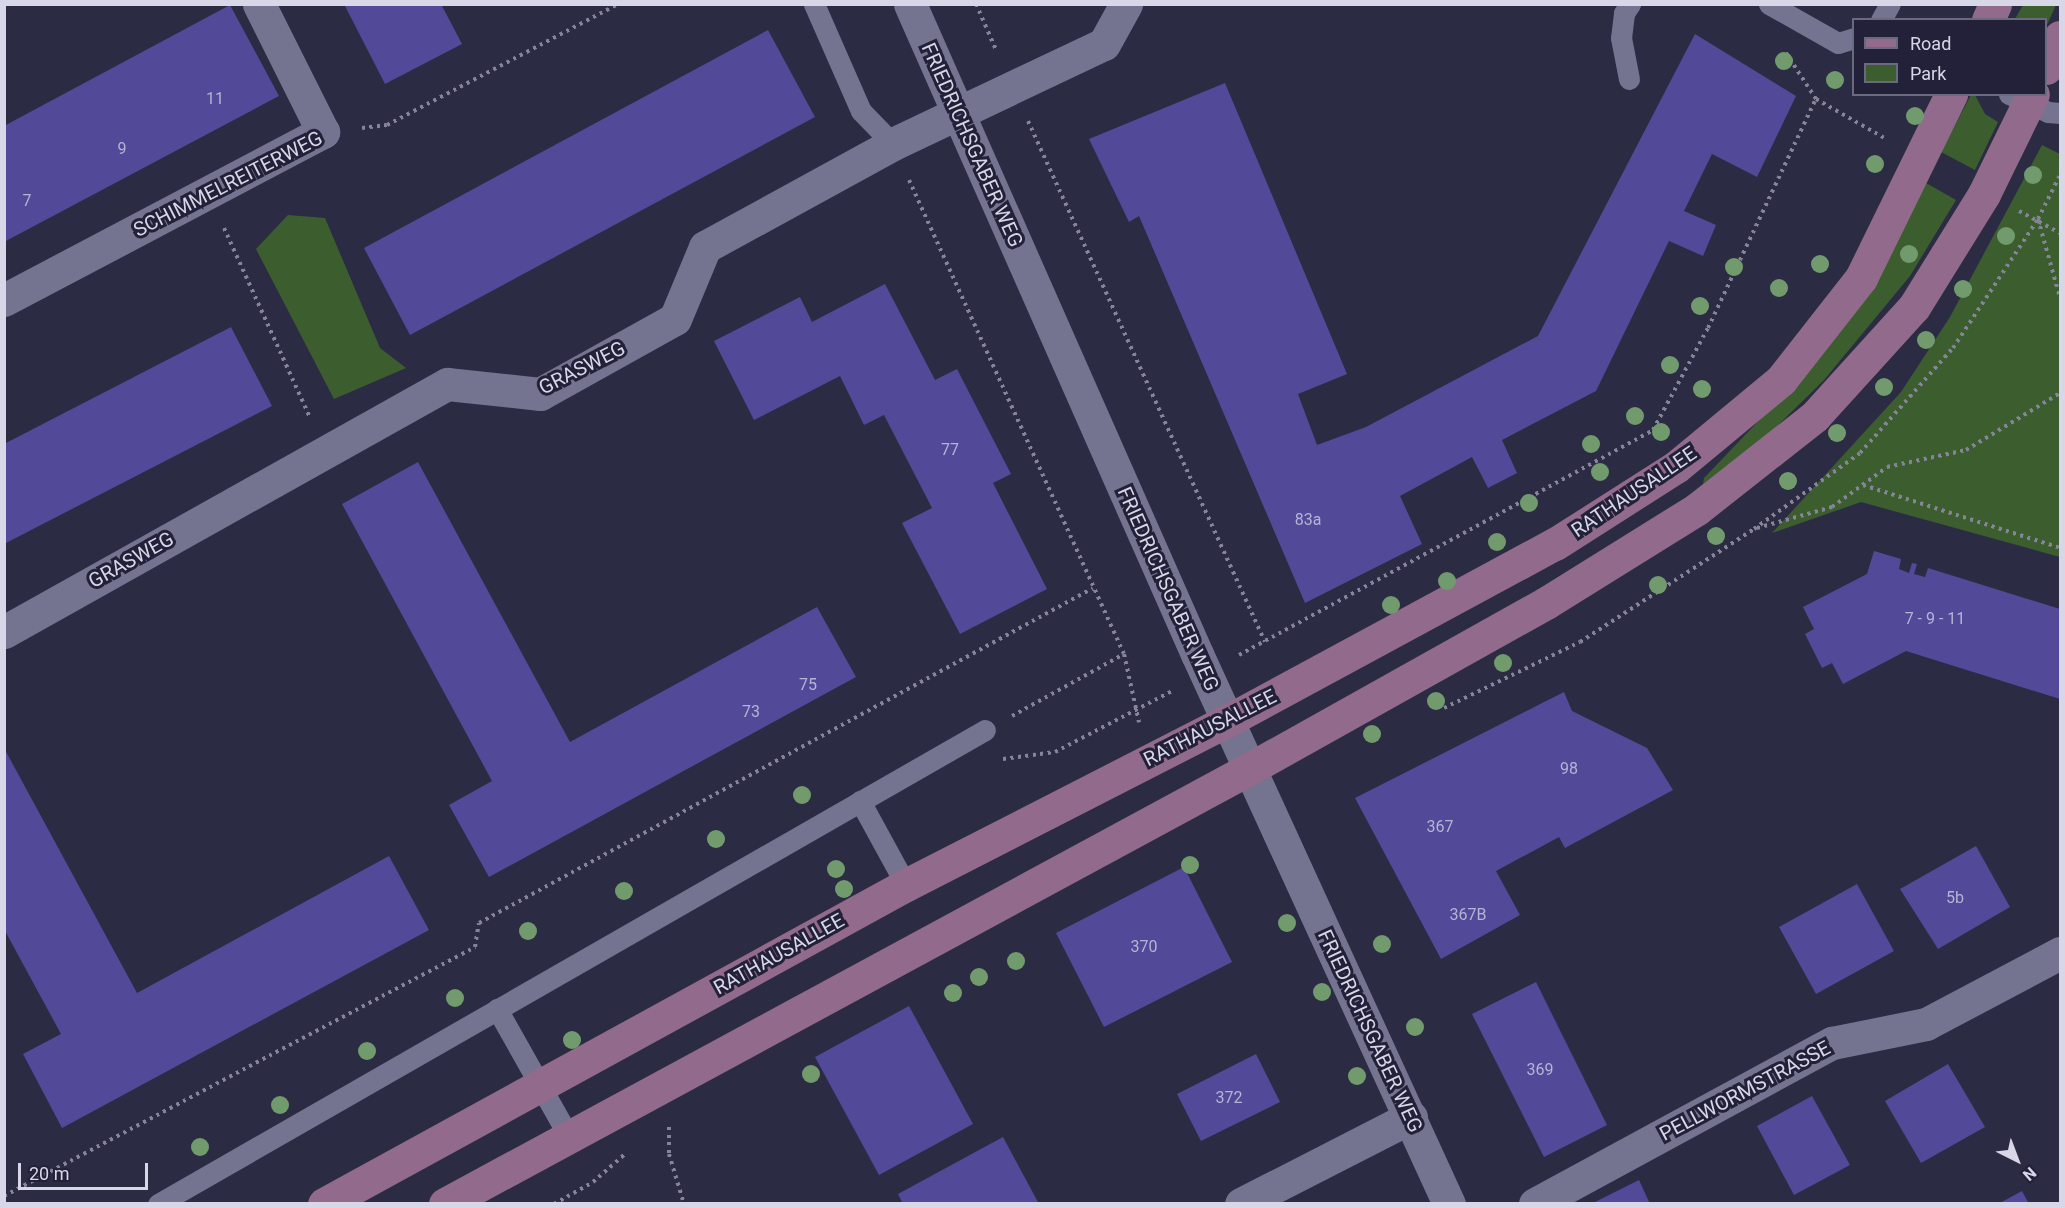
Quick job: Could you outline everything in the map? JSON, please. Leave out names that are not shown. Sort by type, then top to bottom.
[{"type":"main road","points":[[1989,18],[1995,4]]},
{"type":"main road","points":[[2047,66],[2061,38]]},
{"type":"main road","name":"RATHAUSALLEE","points":[[324,1203],[906,885],[1227,721],[1555,544],[1676,467],[1781,380],[1861,278],[1950,96]]},
{"type":"main road","points":[[445,1203],[1249,769],[1572,588],[1697,509],[1815,417],[1914,307],[1984,194],[2023,98]]},
{"type":"street","points":[[259,4],[323,132]]},
{"type":"street","name":"FRIEDRICHSGABER WEG","points":[[910,4],[1227,721],[1449,1203]]},
{"type":"street","name":"GRASWEG","points":[[4,632],[447,384],[540,394],[675,319],[705,247],[893,144],[1104,44],[1125,4]]},
{"type":"street","name":"SCHIMMELREITERWEG","points":[[4,300],[323,132]]},
{"type":"street","name":"PELLWORMSTRASSE","points":[[1535,1203],[1832,1043],[1926,1024],[2061,953]]},
{"type":"street","points":[[1241,1203],[1411,1117]]},
{"type":"lane","points":[[814,4],[861,111],[893,144]]},
{"type":"lane","points":[[1629,79],[1621,38],[1624,13],[1630,4]]},
{"type":"lane","points":[[1769,4],[1838,43],[1852,39]]},
{"type":"lane","points":[[1882,18],[1890,4]]},
{"type":"lane","points":[[2023,98],[2061,113]]},
{"type":"lane","points":[[158,1203],[985,730]]},
{"type":"lane","points":[[860,801],[906,885]]},
{"type":"lane","points":[[497,1009],[569,1137]]},
{"type":"path","name":"SCHIMMELREITERWEG","points":[[323,132],[387,125],[618,4]]},
{"type":"path","points":[[976,4],[1265,642]]},
{"type":"path","points":[[1205,672],[1265,642],[1653,430],[1708,328],[1816,99],[1778,41],[1790,16]]},
{"type":"path","points":[[893,144],[1124,654],[1135,713],[1055,752],[983,762],[954,748]]},
{"type":"path","points":[[1437,712],[1580,642],[1754,529],[1860,453],[1953,348],[2038,219],[2061,175]]},
{"type":"path","points":[[208,193],[326,451]]},
{"type":"path","points":[[2038,219],[2061,298]]},
{"type":"path","points":[[1754,529],[1832,507],[1887,467],[1966,450],[2061,393]]},
{"type":"path","points":[[1862,485],[2061,549]]},
{"type":"path","points":[[4,1196],[475,947],[479,923],[1093,588]]},
{"type":"path","points":[[985,730],[1124,654]]},
{"type":"path","points":[[669,1124],[669,1154],[684,1203]]},
{"type":"green space","points":[[2023,4],[2056,5],[2047,25],[2047,18],[2016,18]]},
{"type":"green space","points":[[1970,96],[1976,96],[1985,114],[1998,122],[1975,170],[1941,152]]},
{"type":"green space","points":[[2042,145],[2060,154],[2060,557],[1861,502],[1772,533],[1901,392],[1950,317]]},
{"type":"green space","points":[[1926,183],[1956,200],[1910,276],[1824,380],[1770,433],[1703,484],[1704,478],[1810,367],[1888,259]]},
{"type":"green space","points":[[288,215],[325,218],[380,348],[406,368],[334,399],[256,249]]},
{"type":"building","points":[[344,4],[441,4],[462,44],[385,84]]},
{"type":"building","points":[[230,5],[279,96],[4,242],[4,126]]},
{"type":"building","points":[[768,30],[815,117],[410,335],[364,248]]},
{"type":"building","points":[[1695,34],[1796,96],[1757,177],[1712,154],[1684,211],[1716,225],[1703,256],[1669,241],[1596,391],[1502,440],[1517,473],[1488,488],[1472,457],[1400,496],[1422,544],[1305,603],[1139,216],[1129,222],[1089,139],[1225,83],[1347,374],[1298,394],[1317,445],[1366,427],[1538,336]]},
{"type":"building","points":[[885,284],[935,380],[957,369],[1011,474],[993,483],[1047,589],[960,634],[902,523],[932,508],[884,415],[864,425],[840,376],[754,420],[714,341],[800,297],[812,322]]},
{"type":"building","points":[[231,327],[272,406],[4,544],[4,444]]},
{"type":"building","points":[[418,462],[570,742],[817,607],[856,677],[489,877],[449,805],[492,781],[342,504]]},
{"type":"building","points":[[1874,551],[1901,559],[1899,569],[1909,573],[1912,563],[1917,564],[1914,574],[1925,577],[1928,568],[2060,609],[2060,699],[1906,651],[1843,684],[1832,663],[1822,668],[1805,634],[1814,629],[1803,607],[1867,574]]},
{"type":"building","points":[[1564,692],[1572,711],[1647,748],[1673,790],[1565,848],[1559,837],[1496,871],[1520,915],[1441,959],[1355,798]]},
{"type":"building","points":[[4,748],[137,993],[389,856],[429,930],[62,1128],[23,1054],[61,1034],[4,929]]},
{"type":"building","points":[[1976,846],[2010,907],[1938,949],[1900,889]]},
{"type":"building","points":[[1184,867],[1232,962],[1104,1027],[1056,933]]},
{"type":"building","points":[[1857,884],[1894,951],[1816,994],[1779,927]]},
{"type":"building","points":[[1536,982],[1607,1125],[1544,1157],[1472,1014]]},
{"type":"building","points":[[909,1006],[973,1124],[879,1175],[815,1057]]},
{"type":"building","points":[[1256,1054],[1280,1102],[1201,1141],[1177,1094]]},
{"type":"building","points":[[1948,1064],[1985,1127],[1921,1163],[1885,1101]]},
{"type":"building","points":[[1812,1096],[1850,1165],[1794,1195],[1757,1126]]},
{"type":"building","points":[[1003,1137],[1039,1204],[903,1204],[898,1194]]},
{"type":"building","points":[[1639,1180],[1650,1204],[1591,1204]]},
{"type":"building","points":[[2022,1191],[2029,1204],[1998,1204]]}]
